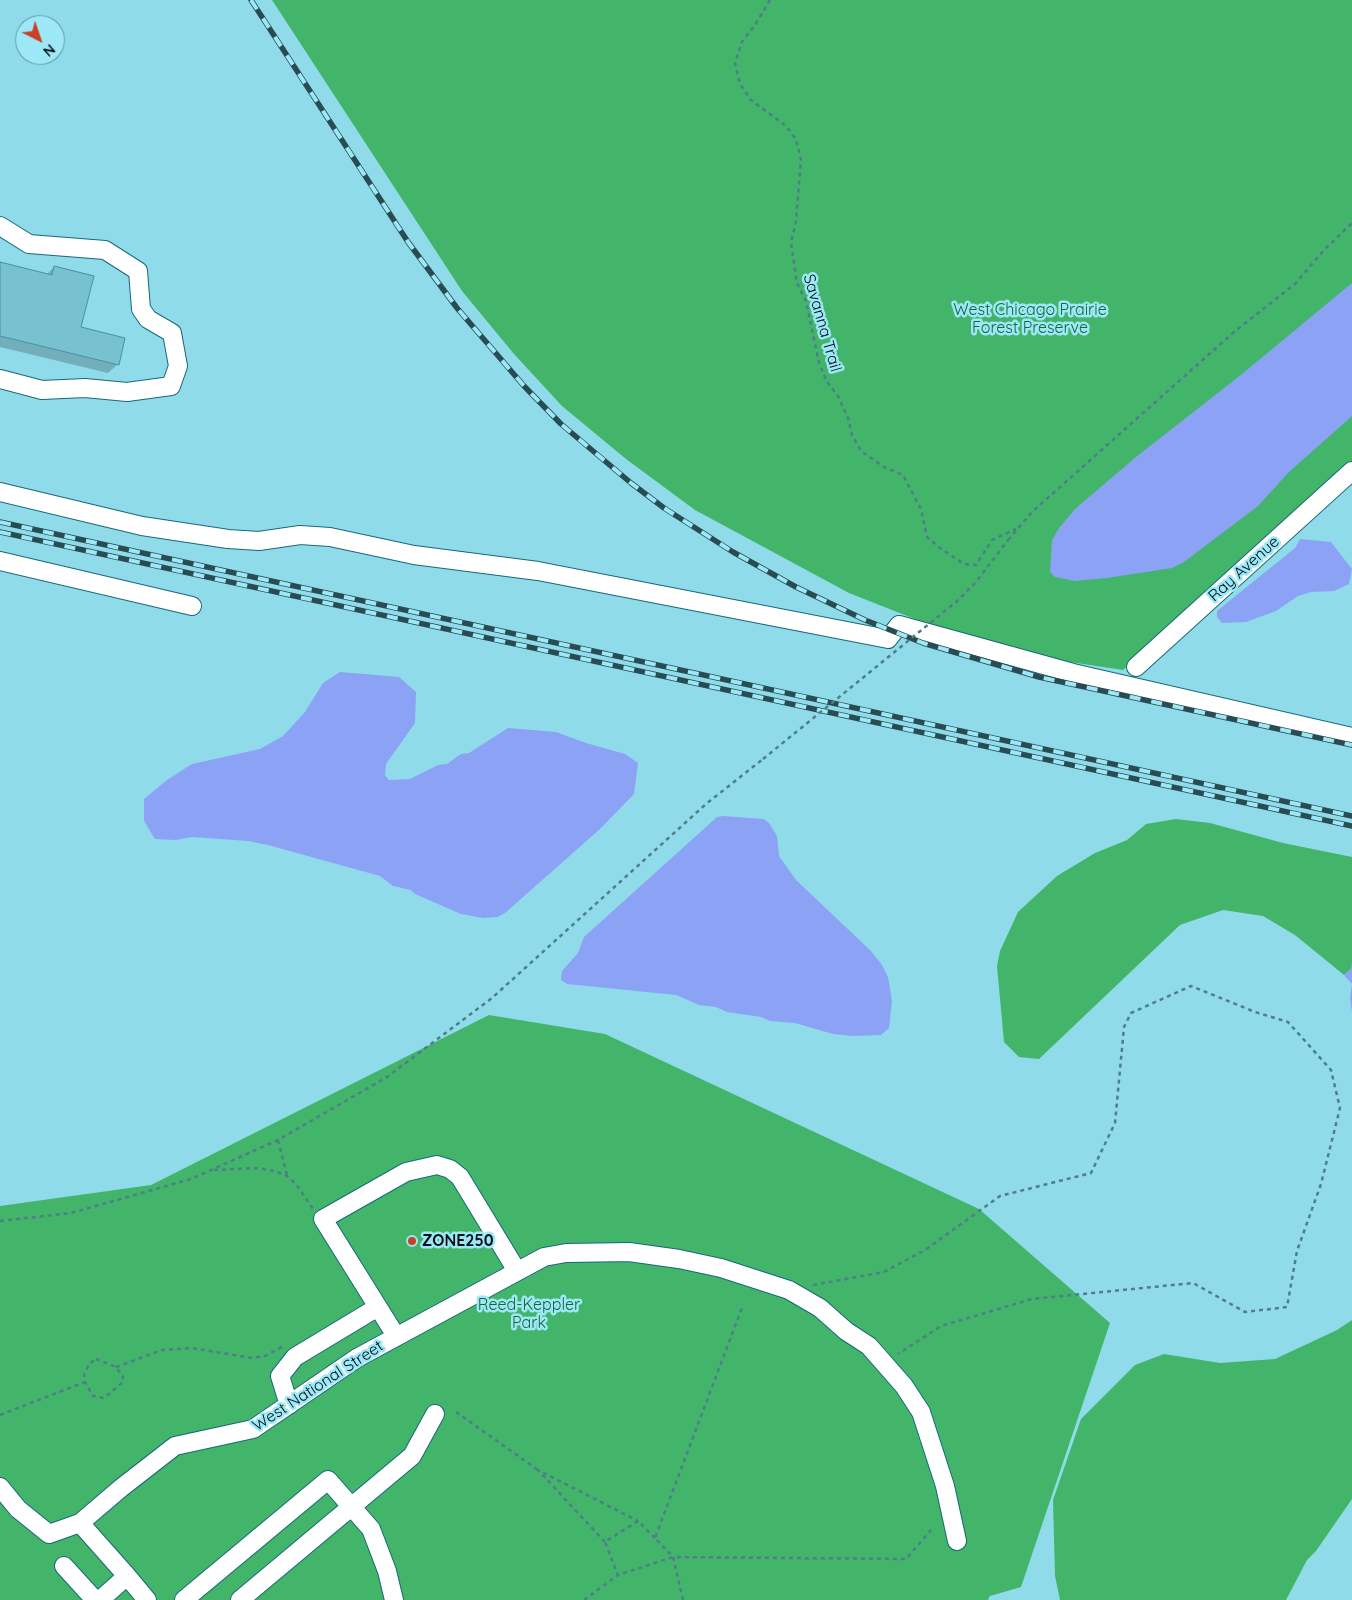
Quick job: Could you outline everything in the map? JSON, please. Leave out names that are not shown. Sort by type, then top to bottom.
[{"type":"street","points":[[0,226],[30,244],[104,250],[138,271],[141,309],[148,319],[172,333],[178,366],[171,386],[127,392],[85,388],[42,390],[0,379]]},
{"type":"street","name":"Ray Avenue","points":[[1136,667],[1352,471]]},
{"type":"street","points":[[0,492],[142,526],[228,539],[259,541],[300,535],[330,537],[414,555],[538,571],[888,639],[899,625],[1073,673],[1352,737]]},
{"type":"street","points":[[0,561],[192,606]]},
{"type":"street","points":[[323,1219],[406,1172],[437,1165],[450,1169],[460,1177],[517,1271]]},
{"type":"street","name":"West National Street","points":[[0,1487],[18,1509],[48,1534],[80,1523],[175,1446],[253,1429],[357,1358],[396,1336],[323,1219]]},
{"type":"street","points":[[396,1336],[544,1256],[566,1253],[629,1252],[678,1259],[721,1268],[789,1290],[820,1308],[846,1331],[869,1346],[904,1386],[921,1412],[945,1486],[957,1540]]},
{"type":"street","points":[[289,1405],[280,1376],[295,1357],[378,1307]]},
{"type":"street","points":[[240,1600],[412,1456],[434,1414]]},
{"type":"street","points":[[184,1600],[328,1480],[353,1506],[371,1529],[387,1571],[394,1600]]},
{"type":"street","points":[[80,1523],[147,1600]]},
{"type":"street","points":[[64,1566],[95,1600]]},
{"type":"street","points":[[100,1600],[127,1576]]},
{"type":"path","name":"Savanna Trail","points":[[770,0],[742,42],[735,63],[740,84],[751,100],[786,126],[796,140],[801,160],[796,220],[791,243],[796,283],[806,301],[819,363],[827,382],[838,396],[848,418],[852,436],[861,451],[884,467],[903,476],[921,509],[927,537],[964,564],[976,565],[992,540],[1016,529]]},
{"type":"path","points":[[0,1220],[71,1213],[191,1179],[278,1140],[387,1077],[492,998],[706,804],[956,602],[976,582],[1016,529],[1032,512],[1234,332],[1295,284],[1324,250],[1352,223]]},
{"type":"path","points":[[789,1290],[884,1272],[925,1250],[1000,1196],[1091,1173],[1115,1123],[1124,1027],[1131,1013],[1190,986],[1255,1012],[1288,1022],[1330,1070],[1340,1108],[1321,1184],[1297,1251],[1287,1307],[1245,1312],[1193,1283],[1032,1298],[941,1326],[884,1363]]},
{"type":"path","points":[[278,1140],[287,1176]]},
{"type":"path","points":[[211,1171],[257,1168],[287,1176],[296,1184],[308,1204],[323,1219]]},
{"type":"path","points":[[655,1538],[743,1305]]},
{"type":"path","points":[[116,1367],[162,1350],[192,1348],[252,1358],[265,1356],[287,1345]]},
{"type":"path","points":[[96,1359],[121,1371],[123,1382],[104,1398],[93,1396],[85,1382],[84,1375],[89,1364],[96,1359]]},
{"type":"path","points":[[0,1415],[85,1382]]},
{"type":"path","points":[[456,1412],[538,1470],[638,1521],[673,1557],[683,1600]]},
{"type":"path","points":[[538,1470],[605,1542],[618,1575]]},
{"type":"path","points":[[605,1542],[638,1521]]},
{"type":"path","points":[[584,1600],[618,1575],[673,1557],[906,1559],[931,1530]]},
{"type":"green space","name":"West Chicago Prairie Forest Preserve","points":[[272,0],[1352,0],[1352,462],[1123,670],[1037,657],[973,642],[849,593],[695,510],[626,459],[562,406],[514,354],[462,291]]},
{"type":"green space","points":[[1176,819],[1210,823],[1283,843],[1352,857],[1352,968],[1344,975],[1295,935],[1263,916],[1223,910],[1180,925],[1039,1059],[1019,1057],[1004,1042],[997,966],[1000,951],[1018,912],[1057,876],[1095,853],[1127,840],[1146,824]]},
{"type":"green space","name":"Reed-Keppler Park","points":[[489,1015],[605,1034],[979,1209],[1110,1323],[1021,1587],[990,1596],[988,1600],[0,1600],[0,1206],[151,1185]]},
{"type":"green space","points":[[1352,1320],[1352,1499],[1316,1551],[1307,1560],[1286,1600],[1060,1600],[1055,1576],[1053,1500],[1081,1419],[1135,1365],[1164,1354],[1220,1363],[1275,1359],[1337,1330]]},
{"type":"water","points":[[1352,283],[1352,416],[1289,472],[1258,506],[1184,562],[1172,568],[1075,581],[1055,577],[1050,572],[1052,540],[1059,528],[1075,509],[1136,457],[1242,374]]},
{"type":"water","points":[[1300,539],[1331,542],[1352,569],[1349,584],[1334,591],[1311,592],[1298,596],[1276,611],[1246,622],[1222,623],[1217,617],[1217,611],[1295,548]]},
{"type":"water","points":[[340,672],[399,677],[416,692],[415,723],[386,764],[385,775],[389,780],[410,779],[438,765],[447,764],[461,754],[469,753],[508,728],[556,732],[625,754],[638,763],[634,794],[600,829],[505,913],[497,917],[483,918],[461,914],[415,894],[411,890],[393,886],[380,876],[268,845],[248,841],[192,837],[176,840],[155,839],[144,821],[144,799],[167,780],[192,764],[260,749],[283,736],[305,712],[323,683]]},
{"type":"water","points":[[717,817],[764,819],[769,823],[777,836],[779,856],[796,880],[871,951],[882,965],[888,977],[892,1001],[889,1028],[881,1035],[852,1036],[833,1034],[795,1023],[770,1021],[761,1017],[727,1012],[716,1007],[699,1005],[676,995],[567,984],[561,980],[562,971],[578,953],[584,937]]},
{"type":"water","points":[[1352,962],[1352,984],[1344,975],[1351,969]]},
{"type":"water","points":[[1352,984],[1352,1012],[1350,998]]},
{"type":"building","points":[[0,262],[52,275],[54,266],[94,276],[81,327],[125,338],[119,365],[0,336]]},
{"type":"railway","points":[[251,0],[408,242],[457,308],[524,386],[561,424],[664,508],[733,552],[796,587],[865,620],[923,643],[1039,677],[1352,745]]},
{"type":"railway","points":[[0,522],[1352,816]]},
{"type":"railway","points":[[0,532],[1352,826]]},
{"type":"place","name":"ZONE250","points":[[412,1241]]}]
